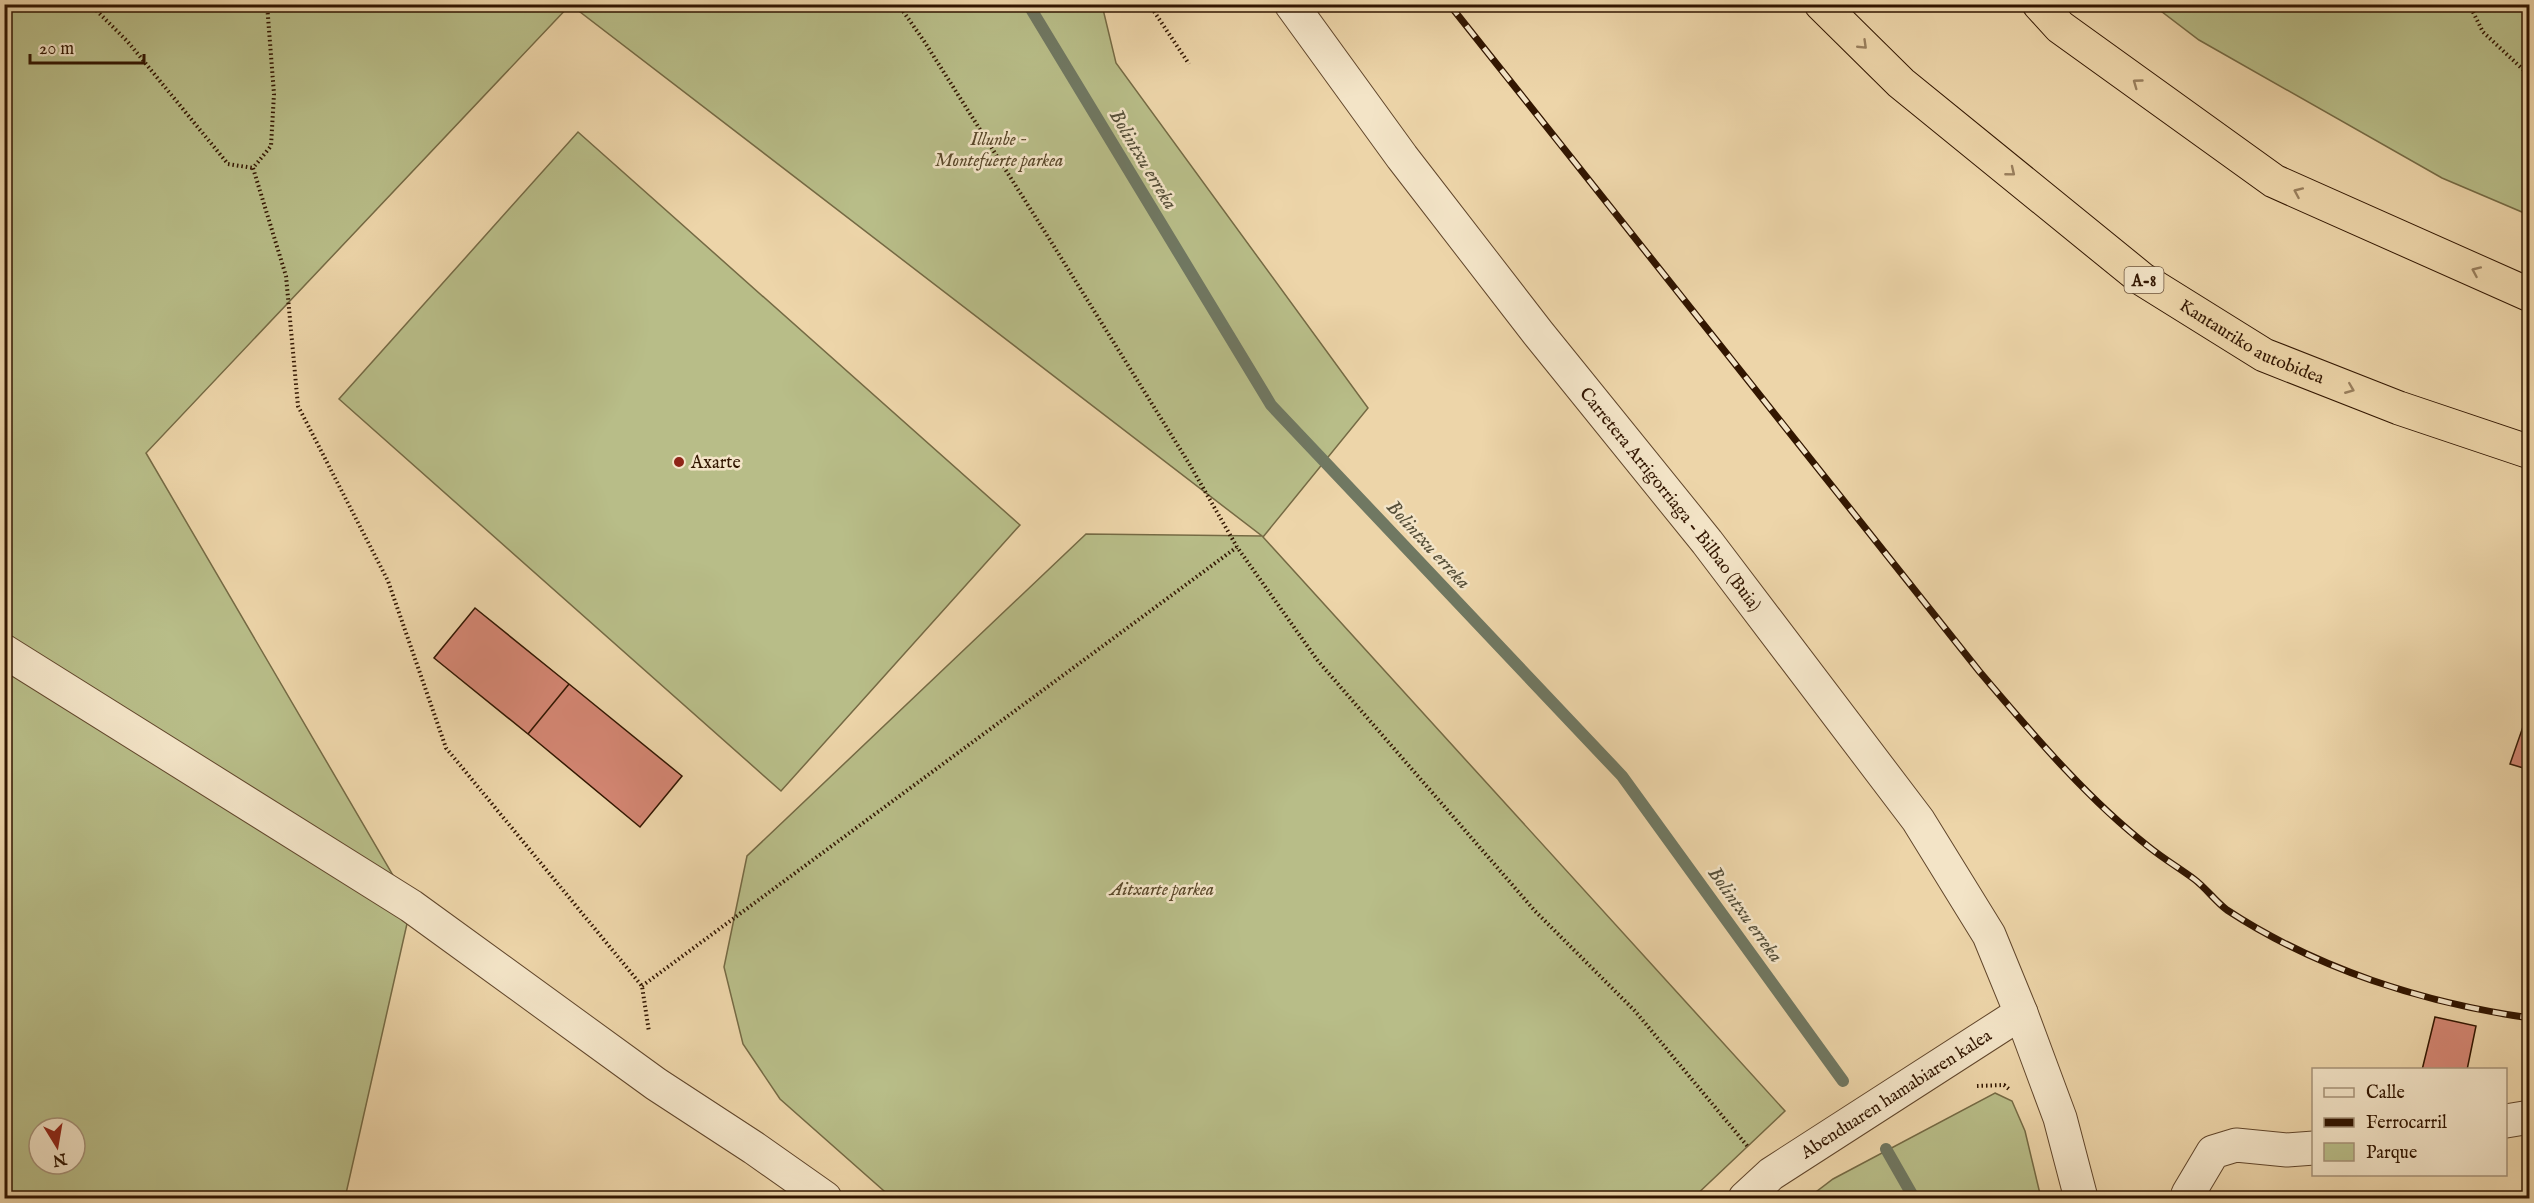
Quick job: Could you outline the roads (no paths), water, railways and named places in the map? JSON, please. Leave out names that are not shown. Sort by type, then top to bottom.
[{"type":"highway","name":"Kantauriko autobidea","points":[[1821,4],[1901,82],[2142,279],[2264,355],[2399,408],[2529,452]]},
{"type":"highway","points":[[2038,4],[2060,27],[2274,181],[2529,295]]},
{"type":"street","name":"Carretera Arrigorriaga - Bilbao (Buia)","points":[[1291,4],[1310,33],[1459,231],[1538,333],[1707,542],[1918,820],[1989,935],[2060,1118],[2081,1198]]},
{"type":"street","points":[[4,651],[411,906],[656,1084],[825,1198]]},
{"type":"street","name":"Abenduaren hamabiaren kalea","points":[[1745,1198],[1771,1174],[2021,1013]]},
{"type":"street","points":[[2507,1121],[2529,1117]]},
{"type":"street","points":[[2188,1198],[2188,1194],[2213,1152],[2236,1145],[2287,1150],[2312,1148]]},
{"type":"waterway","name":"Bolintxu erreka","points":[[1028,4],[1271,405],[1622,776],[1843,1081]]},
{"type":"waterway","points":[[1886,1149],[1914,1198]]},
{"type":"railway","points":[[1449,4],[1979,671],[2081,786],[2125,828],[2198,883],[2227,910],[2297,950],[2334,966],[2411,993],[2530,1018]]},
{"type":"place","name":"Axarte","points":[[679,462]]},
{"type":"park label","name":"Illunbe - Montefuerte parkea","points":[[999,149]]},
{"type":"park label","name":"Aitxarte parkea","points":[[1162,889]]}]
